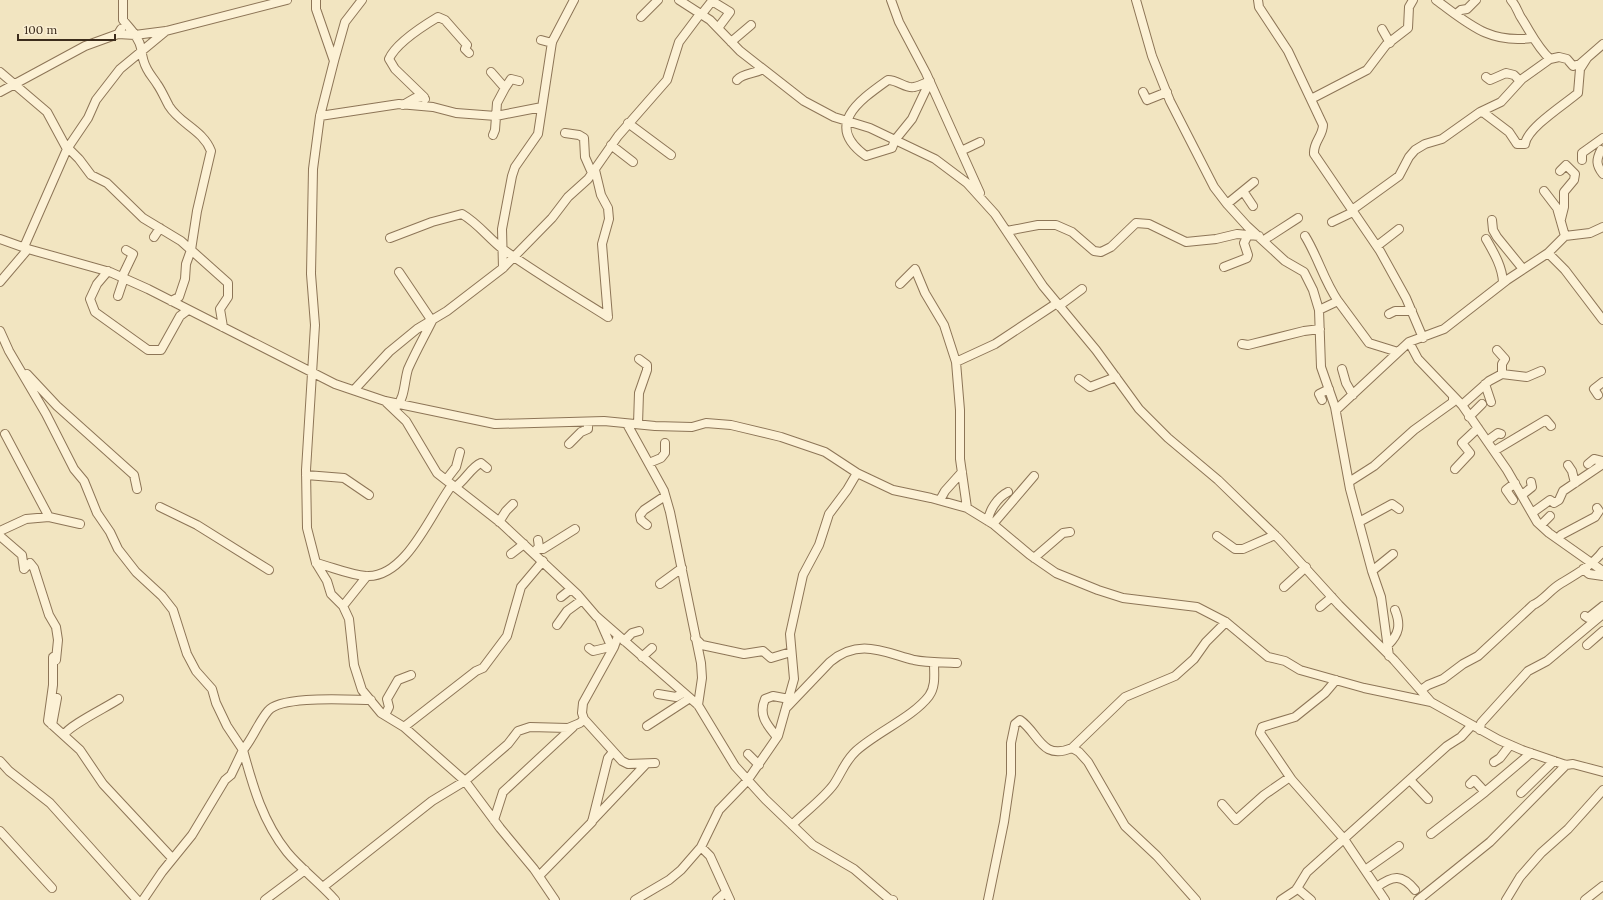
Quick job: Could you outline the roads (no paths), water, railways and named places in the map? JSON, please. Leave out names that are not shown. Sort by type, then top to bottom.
[{"type":"street","points":[[118,34],[123,20],[124,0]]},
{"type":"street","points":[[0,92],[85,46],[118,34],[136,35],[166,31],[287,0]]},
{"type":"street","points":[[316,0],[316,9],[334,61]]},
{"type":"street","points":[[362,0],[346,22],[334,61],[320,116],[312,169],[311,274],[315,325],[306,475],[307,528],[316,563],[327,581],[331,594],[343,606],[349,619],[354,665],[362,690],[385,715],[404,727],[465,782],[539,876],[555,900]]},
{"type":"street","points":[[503,268],[502,229],[512,176],[515,167],[538,134],[552,43],[574,0]]},
{"type":"street","points":[[641,17],[658,0]]},
{"type":"street","points":[[679,0],[718,28],[731,42],[804,101],[820,111],[870,128],[947,166],[967,183],[983,200],[1007,231],[1043,286],[1096,350],[1139,409],[1153,424],[1218,480],[1275,535],[1431,702]]},
{"type":"street","points":[[354,390],[389,352],[416,329],[432,321],[503,268],[552,218],[568,197],[593,172],[628,123],[667,80],[679,42],[712,0],[730,12],[718,28]]},
{"type":"street","points":[[891,0],[898,22],[930,81],[983,200]]},
{"type":"street","points":[[1136,0],[1152,56],[1167,92],[1190,141],[1214,186],[1227,204],[1285,261],[1304,272],[1313,290],[1319,310],[1321,367],[1336,410],[1349,482],[1372,571],[1381,597],[1389,656]]},
{"type":"street","points":[[1258,0],[1259,6],[1288,51],[1322,125],[1323,130],[1313,147],[1314,154],[1377,246],[1412,311],[1423,338]]},
{"type":"street","points":[[1311,99],[1357,77],[1371,67],[1383,48],[1408,28],[1409,7],[1413,0]]},
{"type":"street","points":[[1436,0],[1470,26],[1511,40],[1532,38]]},
{"type":"street","points":[[1456,14],[1461,10],[1467,9],[1476,0]]},
{"type":"street","points":[[1511,0],[1518,7],[1521,18],[1532,38],[1541,51],[1550,59]]},
{"type":"street","points":[[429,107],[424,96],[395,69],[389,59],[392,52],[424,26],[438,17],[445,20],[467,45],[465,49],[469,53]]},
{"type":"street","points":[[123,20],[136,35],[147,70],[160,88],[169,106],[177,117],[193,128],[208,143],[211,151],[197,211],[191,250],[186,264],[185,279],[179,297],[171,301]]},
{"type":"street","points":[[731,42],[751,25]]},
{"type":"street","points":[[1382,29],[1390,43]]},
{"type":"street","points":[[0,282],[26,248],[67,149],[88,118],[96,100],[107,83],[120,69],[166,31]]},
{"type":"street","points":[[541,40],[552,43]]},
{"type":"street","points":[[1332,222],[1353,211],[1399,176],[1409,157],[1415,150],[1425,144],[1442,139],[1480,112],[1501,102],[1520,81],[1550,59],[1559,57],[1567,59],[1573,66],[1580,64],[1603,44]]},
{"type":"street","points":[[1480,112],[1484,113],[1509,132],[1517,144],[1525,144],[1526,138],[1540,124],[1578,93],[1580,69],[1587,58]]},
{"type":"street","points":[[737,80],[744,75],[755,74],[763,69]]},
{"type":"street","points":[[0,72],[47,112],[67,149],[79,159],[91,175],[107,183],[121,195],[128,206],[143,218],[181,241],[228,284],[228,297],[220,309],[223,327]]},
{"type":"street","points":[[491,72],[505,88]]},
{"type":"street","points":[[1486,77],[1490,80],[1506,73],[1514,75],[1520,81]]},
{"type":"street","points":[[493,135],[497,102],[511,79],[519,81]]},
{"type":"street","points":[[888,80],[896,80],[908,87],[914,87],[930,81],[912,119],[895,140],[892,148],[866,156],[856,149],[848,133],[847,121],[848,116],[860,100],[888,80]]},
{"type":"street","points":[[1143,92],[1147,100],[1167,92]]},
{"type":"street","points":[[403,105],[415,98],[424,96]]},
{"type":"street","points":[[320,116],[385,106],[403,105],[429,107],[456,113],[496,116],[542,107]]},
{"type":"street","points":[[628,123],[671,155]]},
{"type":"street","points":[[390,238],[432,222],[462,214],[475,222],[502,249],[514,256],[528,268],[608,317],[602,244],[609,219],[608,208],[585,157],[584,138],[579,135],[565,133]]},
{"type":"street","points":[[961,151],[980,142]]},
{"type":"street","points":[[611,145],[634,162]]},
{"type":"street","points":[[1582,160],[1582,153],[1601,146]]},
{"type":"street","points":[[1601,146],[1597,158],[1597,167],[1603,174]]},
{"type":"street","points":[[1560,171],[1566,165],[1575,174],[1574,180],[1564,192],[1564,207],[1560,219]]},
{"type":"street","points":[[1227,204],[1254,182]]},
{"type":"street","points":[[1242,191],[1253,206]]},
{"type":"street","points":[[1544,191],[1557,208],[1565,236]]},
{"type":"street","points":[[1007,231],[1038,225],[1056,225],[1072,232],[1094,251],[1101,252],[1111,247],[1136,222],[1149,224],[1186,242],[1216,239],[1237,234],[1262,238],[1298,218]]},
{"type":"street","points":[[1492,220],[1493,230],[1523,269]]},
{"type":"street","points":[[1336,410],[1410,342],[1444,329],[1458,320],[1503,282],[1548,253],[1565,236],[1590,233],[1603,227]]},
{"type":"street","points":[[154,237],[160,228]]},
{"type":"street","points":[[1377,246],[1399,229]]},
{"type":"street","points":[[1224,267],[1247,258],[1248,255],[1244,243],[1248,235]]},
{"type":"street","points":[[1305,236],[1313,249],[1330,289],[1369,343],[1398,352]]},
{"type":"street","points":[[0,239],[26,248],[108,271],[223,327],[313,374],[335,384],[396,406],[496,424],[604,422],[692,427],[706,423],[732,425],[756,430],[824,452],[857,473],[893,490],[940,500],[967,508],[990,522],[1034,558],[1056,573],[1098,590],[1123,598],[1197,607],[1226,622],[1268,657],[1286,661],[1300,670],[1364,688],[1431,702],[1510,745],[1566,765],[1573,764],[1603,772]]},
{"type":"street","points":[[1486,239],[1496,256],[1502,272],[1503,282]]},
{"type":"street","points":[[118,296],[123,278],[133,254],[126,250]]},
{"type":"street","points":[[1548,253],[1565,270],[1603,320]]},
{"type":"street","points":[[900,284],[915,269],[925,293],[944,325],[956,362],[960,410],[962,472],[967,508]]},
{"type":"street","points":[[108,271],[97,284],[90,299],[95,312],[148,350],[161,350],[180,316],[188,310]]},
{"type":"street","points":[[399,272],[432,321]]},
{"type":"street","points":[[956,362],[996,344],[1082,289]]},
{"type":"street","points":[[1319,310],[1338,301]]},
{"type":"street","points":[[1389,314],[1395,310],[1412,311]]},
{"type":"street","points":[[396,406],[408,370],[432,321]]},
{"type":"street","points":[[1242,344],[1248,345],[1304,331],[1320,330]]},
{"type":"street","points":[[0,331],[14,360],[46,414],[74,469],[84,481],[97,513],[110,532],[118,549],[136,572],[162,596],[174,610],[187,654],[196,671],[212,689],[216,703],[227,726],[243,750],[255,792],[274,833],[288,853],[335,900]]},
{"type":"street","points":[[1410,342],[1423,365],[1462,406],[1478,428],[1516,483],[1532,513],[1541,525],[1591,562],[1603,574]]},
{"type":"street","points":[[1497,350],[1505,359],[1502,364],[1502,374]]},
{"type":"street","points":[[638,424],[639,393],[647,370],[647,365],[639,359]]},
{"type":"street","points":[[14,360],[56,406],[134,475],[137,489]]},
{"type":"street","points":[[1342,369],[1346,384],[1353,395]]},
{"type":"street","points":[[1462,406],[1496,376],[1502,374],[1527,377],[1541,371]]},
{"type":"street","points":[[1079,379],[1090,386],[1116,377]]},
{"type":"street","points":[[1598,395],[1594,389],[1603,382]]},
{"type":"street","points":[[1486,384],[1491,402]]},
{"type":"street","points":[[1322,400],[1319,394],[1329,389]]},
{"type":"street","points":[[1349,482],[1374,466],[1414,430],[1453,402],[1453,396]]},
{"type":"street","points":[[1469,417],[1482,404]]},
{"type":"street","points":[[396,406],[437,473],[499,522],[524,544],[535,551],[600,620],[698,705],[747,781],[812,845],[854,868],[889,899],[893,900]]},
{"type":"street","points":[[1494,451],[1546,420],[1551,426]]},
{"type":"street","points":[[569,444],[581,432],[588,429],[588,422]]},
{"type":"street","points":[[627,424],[649,463],[665,496],[682,568],[701,663],[702,678],[698,705]]},
{"type":"street","points":[[1455,469],[1470,453],[1462,442],[1478,428]]},
{"type":"street","points":[[1487,441],[1498,433],[1501,434]]},
{"type":"street","points":[[5,434],[49,517]]},
{"type":"street","points":[[649,463],[661,458],[665,454],[666,443]]},
{"type":"street","points":[[316,563],[367,576],[383,573],[392,569],[403,559],[433,519],[437,506],[451,484],[460,452]]},
{"type":"street","points":[[1532,513],[1550,500],[1554,503],[1559,500],[1563,491],[1602,466],[1594,459],[1588,464]]},
{"type":"street","points":[[451,484],[463,482],[476,466],[482,463],[487,468]]},
{"type":"street","points":[[1568,465],[1572,471],[1575,483]]},
{"type":"street","points":[[940,500],[945,491],[962,472]]},
{"type":"street","points":[[635,900],[669,880],[681,870],[701,847],[719,810],[760,765],[777,737],[787,708],[794,679],[790,634],[791,623],[803,575],[819,545],[829,514],[847,490],[857,473]]},
{"type":"street","points":[[306,475],[344,478],[369,495]]},
{"type":"street","points":[[990,522],[1034,476]]},
{"type":"street","points":[[1522,495],[1532,487],[1531,482]]},
{"type":"street","points":[[1513,500],[1506,490],[1516,483]]},
{"type":"street","points":[[990,522],[989,514],[996,503],[1008,492]]},
{"type":"street","points":[[647,525],[641,520],[640,515],[665,496]]},
{"type":"street","points":[[499,522],[506,511],[513,504]]},
{"type":"street","points":[[1359,522],[1392,504],[1399,509]]},
{"type":"street","points":[[160,507],[197,525],[269,570]]},
{"type":"street","points":[[1559,537],[1596,517],[1599,512],[1597,508]]},
{"type":"street","points":[[1541,525],[1550,516]]},
{"type":"street","points":[[0,531],[26,519],[49,517],[80,524]]},
{"type":"street","points":[[1559,537],[1569,523]]},
{"type":"street","points":[[535,551],[543,549],[575,529]]},
{"type":"street","points":[[1034,558],[1063,533],[1070,532]]},
{"type":"street","points":[[1217,536],[1235,549],[1243,549],[1275,535]]},
{"type":"street","points":[[0,536],[22,555],[24,569],[30,563],[34,568],[49,615],[56,627],[58,640],[56,656],[53,657],[53,685],[48,721],[80,750],[103,784],[172,858]]},
{"type":"street","points":[[535,551],[539,547],[538,540]]},
{"type":"street","points":[[511,554],[524,544]]},
{"type":"street","points":[[1421,690],[1428,685],[1443,679],[1463,664],[1478,656],[1533,605],[1540,602],[1561,583],[1583,569],[1603,551]]},
{"type":"street","points":[[1372,571],[1393,554]]},
{"type":"street","points":[[404,727],[476,671],[483,668],[507,636],[521,587],[543,561]]},
{"type":"street","points":[[660,584],[682,568]]},
{"type":"street","points":[[1284,587],[1306,568]]},
{"type":"street","points":[[1583,569],[1589,574],[1603,574]]},
{"type":"street","points":[[343,606],[367,576]]},
{"type":"street","points":[[560,597],[572,589]]},
{"type":"street","points":[[1320,607],[1332,597]]},
{"type":"street","points":[[557,625],[567,611],[582,600]]},
{"type":"street","points":[[1585,616],[1588,618],[1603,606]]},
{"type":"street","points":[[1388,645],[1396,636],[1400,624],[1395,610]]},
{"type":"street","points":[[1480,730],[1481,723],[1528,671],[1547,661],[1602,616]]},
{"type":"street","points":[[600,620],[612,646]]},
{"type":"street","points":[[988,900],[1004,822],[1011,774],[1011,743],[1015,724],[1020,720],[1036,739],[1052,751],[1072,748],[1125,697],[1175,676],[1194,659],[1206,642],[1226,622]]},
{"type":"street","points":[[636,774],[628,764],[622,761],[613,752],[584,719],[582,713],[583,704],[612,646],[621,638],[639,631]]},
{"type":"street","points":[[1587,645],[1603,631]]},
{"type":"street","points":[[696,638],[702,644],[744,654],[762,651],[771,658],[791,652]]},
{"type":"street","points":[[589,648],[593,651],[612,646]]},
{"type":"street","points":[[642,657],[652,648]]},
{"type":"street","points":[[787,708],[830,662],[836,657],[858,648],[880,650],[934,663],[957,663]]},
{"type":"street","points":[[792,824],[834,784],[845,763],[855,751],[876,735],[919,707],[929,696],[934,684],[934,663]]},
{"type":"street","points":[[385,715],[389,707],[387,699],[398,680],[411,675]]},
{"type":"street","points":[[1336,680],[1325,693],[1295,717],[1267,725],[1260,730],[1260,732],[1290,777],[1344,839],[1385,900]]},
{"type":"street","points":[[658,694],[676,697],[683,693]]},
{"type":"street","points":[[777,737],[762,717],[762,705],[765,699],[773,696],[789,699]]},
{"type":"street","points":[[647,726],[690,698]]},
{"type":"street","points":[[64,736],[65,732],[78,722],[91,717],[118,699]]},
{"type":"street","points":[[143,900],[172,858],[192,835],[225,780],[231,775],[243,750],[252,740],[268,710],[278,704],[329,700],[371,700]]},
{"type":"street","points":[[323,887],[432,801],[465,782],[508,744],[518,730],[530,727],[568,728],[584,719]]},
{"type":"street","points":[[494,820],[503,792],[574,725]]},
{"type":"street","points":[[1282,900],[1297,888],[1308,872],[1447,746],[1461,737],[1472,725]]},
{"type":"street","points":[[1494,762],[1500,758],[1510,745]]},
{"type":"street","points":[[1072,748],[1079,752],[1088,762],[1111,805],[1125,826],[1157,856],[1196,900]]},
{"type":"street","points":[[592,822],[608,758],[613,752]]},
{"type":"street","points":[[1431,834],[1485,792],[1530,753]]},
{"type":"street","points":[[748,754],[760,765]]},
{"type":"street","points":[[0,761],[9,771],[50,803],[137,900]]},
{"type":"street","points":[[1521,793],[1554,761]]},
{"type":"street","points":[[539,876],[636,774],[651,763],[628,764]]},
{"type":"street","points":[[1418,900],[1490,842],[1566,765]]},
{"type":"street","points":[[1222,804],[1236,820],[1264,795],[1290,777]]},
{"type":"street","points":[[1410,780],[1428,800]]},
{"type":"street","points":[[1470,784],[1474,780],[1485,792]]},
{"type":"street","points":[[1506,900],[1520,877],[1541,853],[1568,829],[1603,790]]},
{"type":"street","points":[[0,831],[52,888]]},
{"type":"street","points":[[1365,870],[1399,846]]},
{"type":"street","points":[[701,847],[710,856],[728,896],[717,900]]},
{"type":"street","points":[[265,900],[305,870]]},
{"type":"street","points":[[1377,888],[1386,881],[1396,877],[1405,880],[1415,890]]},
{"type":"street","points":[[1585,900],[1603,886]]},
{"type":"street","points":[[1297,888],[1311,900]]}]
